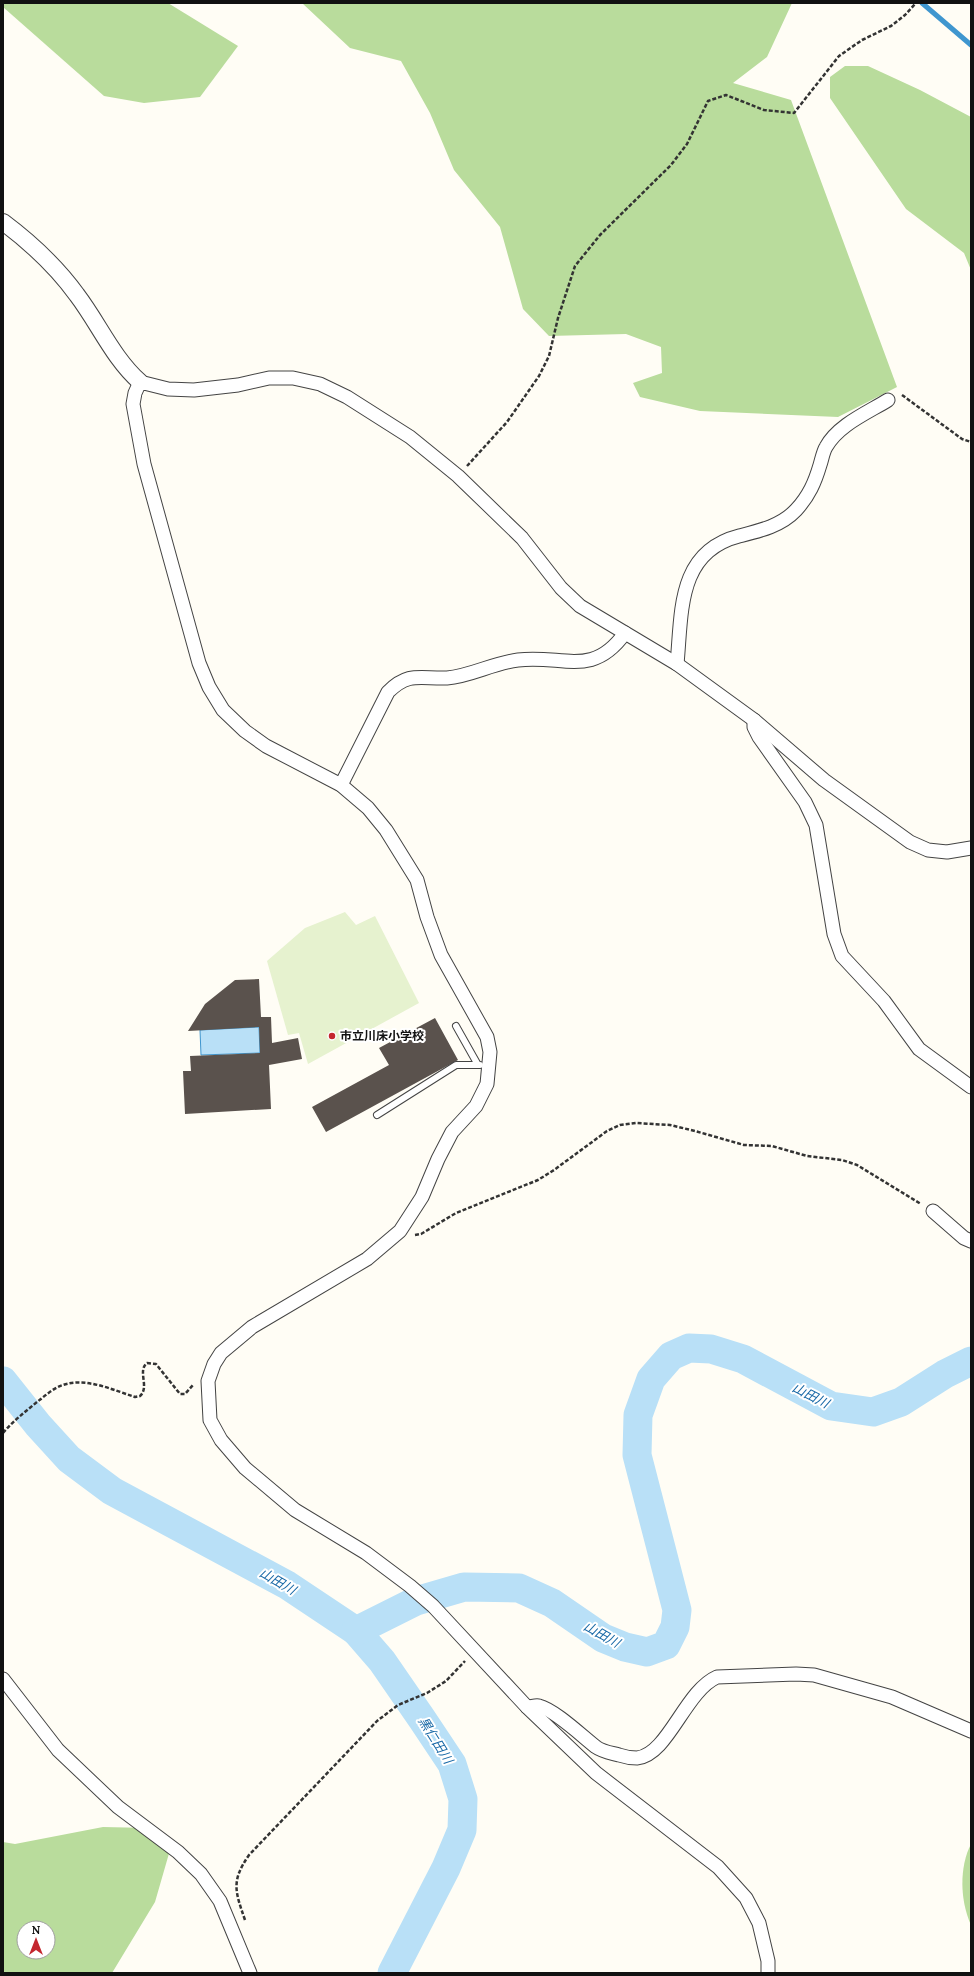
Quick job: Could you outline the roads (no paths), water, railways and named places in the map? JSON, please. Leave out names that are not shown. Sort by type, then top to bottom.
[{"type":"street","points":[[3,222],[30,243],[56,267],[78,296],[125,369],[140,382],[168,389],[194,390],[238,385],[269,378],[293,378],[320,384],[347,397],[410,437],[458,476],[522,538],[561,588],[580,606],[677,664],[754,720],[824,780],[910,842],[928,850],[947,852],[971,848]]},
{"type":"street","points":[[140,382],[134,393],[133,404],[144,464],[197,656],[209,687],[223,710],[245,731],[266,746],[341,785],[368,808],[386,830],[417,880],[427,917],[441,955],[487,1037],[490,1052],[484,1066],[487,1084],[476,1106],[452,1132],[438,1159],[422,1197],[400,1231],[367,1259],[252,1328],[232,1342],[221,1353],[214,1364],[208,1381],[210,1420],[220,1440],[245,1468],[295,1510],[366,1553],[410,1586],[433,1606],[527,1707],[596,1773],[718,1867],[746,1898],[758,1924],[768,1961],[768,1973]]},
{"type":"street","points":[[677,664],[686,587],[699,559],[710,548],[725,540],[764,529],[781,522],[794,512],[805,500],[814,484],[826,448],[834,437],[848,424],[888,400]]},
{"type":"street","points":[[341,785],[388,692],[396,684],[405,679],[448,678],[518,659],[567,662],[588,660],[604,655],[615,647],[625,633]]},
{"type":"street","points":[[754,720],[754,727],[759,737],[805,802],[816,825],[834,934],[842,956],[884,1001],[919,1049],[971,1087]]},
{"type":"street","points":[[934,1211],[964,1238],[971,1241]]},
{"type":"street","points":[[527,1707],[539,1706],[552,1713],[600,1750],[629,1758],[638,1758],[647,1755],[659,1746],[699,1690],[708,1681],[717,1677],[796,1674],[828,1678],[892,1697],[971,1731]]},
{"type":"street","points":[[3,1679],[58,1750],[118,1807],[178,1852],[201,1874],[220,1901],[250,1973]]},
{"type":"lane","points":[[456,1026],[484,1066]]},
{"type":"lane","points":[[377,1115],[456,1064],[484,1066]]},
{"type":"water","points":[[259,1027],[260,1053],[201,1055],[200,1030]]},
{"type":"waterway","points":[[922,3],[971,45]]},
{"type":"waterway","name":"山田川","points":[[356,1631],[416,1601],[464,1587],[519,1588],[552,1603],[603,1638],[625,1647],[647,1652],[666,1645],[675,1627],[677,1610],[637,1455],[638,1415],[651,1379],[671,1356],[689,1348],[711,1349],[743,1359],[831,1406],[873,1412],[901,1402],[945,1374],[971,1361]]},
{"type":"waterway","name":"山田川","points":[[3,1381],[38,1425],[69,1459],[112,1491],[287,1585],[356,1631],[382,1661],[452,1764],[463,1799],[462,1830],[446,1868],[392,1973]]},
{"type":"place","name":"市立川床小学校","points":[[332,1036]]},
{"type":"water label","name":"黒仁田川","points":[[436,1740]]}]
